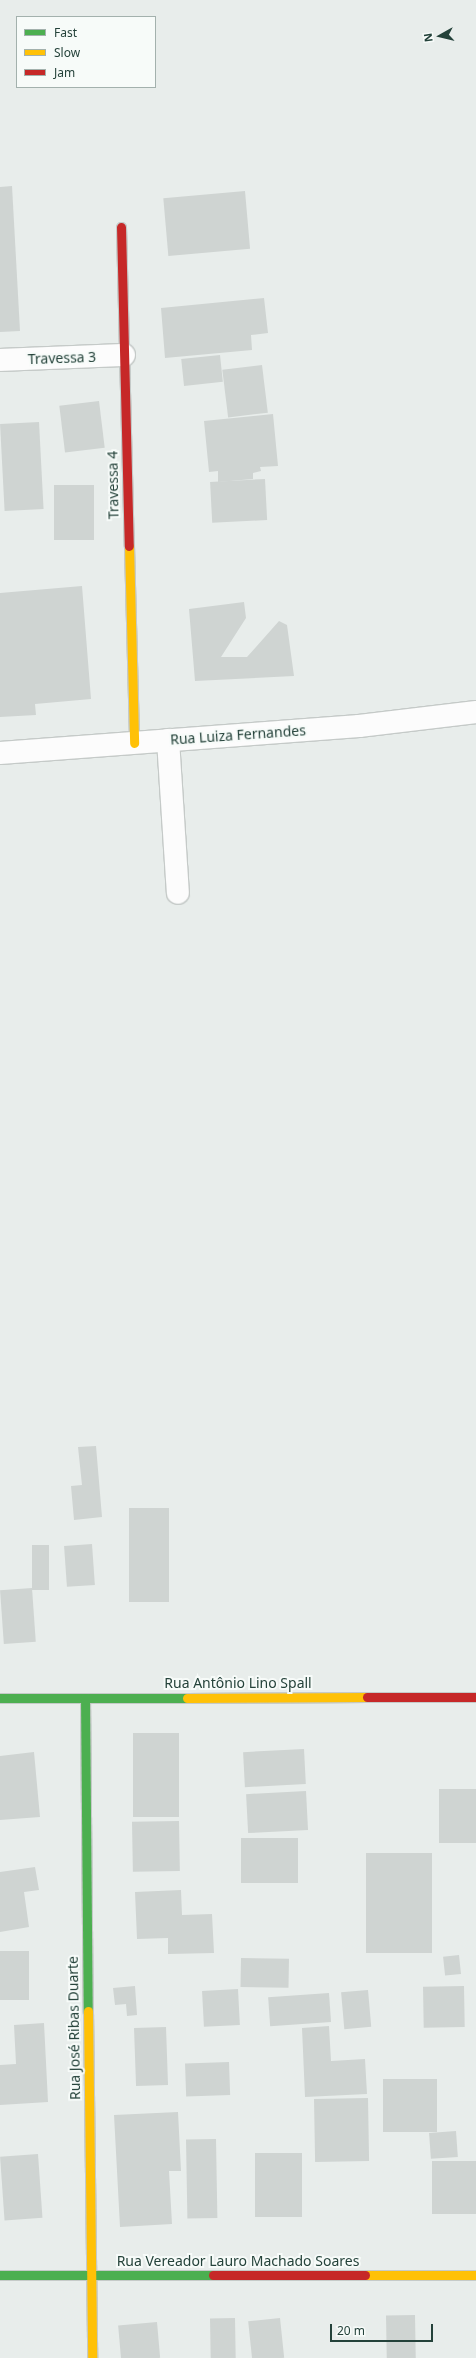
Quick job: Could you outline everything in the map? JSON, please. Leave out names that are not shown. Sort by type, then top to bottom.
[{"type":"street","name":"Travessa 4","points":[[121,227],[134,743]]},
{"type":"street","name":"Travessa 3","points":[[0,360],[124,355]]},
{"type":"street","name":"Rua Luiza Fernandes","points":[[0,753],[359,726],[476,712]]},
{"type":"street","points":[[168,740],[178,893]]},
{"type":"street","name":"Rua Antônio Lino Spall","points":[[0,1698],[476,1697]]},
{"type":"street","name":"Rua José Ribas Duarte","points":[[85,1698],[92,2358]]},
{"type":"street","name":"Rua Vereador Lauro Machado Soares","points":[[0,2275],[476,2275]]},
{"type":"building","points":[[12,186],[20,331],[0,332],[0,187]]},
{"type":"building","points":[[245,191],[250,249],[168,256],[163,198]]},
{"type":"building","points":[[264,298],[268,333],[251,335],[252,350],[165,358],[161,308]]},
{"type":"building","points":[[220,355],[223,382],[184,386],[181,359]]},
{"type":"building","points":[[262,365],[268,413],[228,418],[222,370]]},
{"type":"building","points":[[99,401],[105,448],[65,453],[59,406]]},
{"type":"building","points":[[273,414],[278,466],[260,467],[261,471],[253,473],[253,479],[218,482],[218,471],[209,472],[204,421]]},
{"type":"building","points":[[39,422],[44,509],[5,511],[0,424]]},
{"type":"building","points":[[265,479],[267,520],[212,523],[210,482]]},
{"type":"building","points":[[54,485],[94,485],[94,540],[54,540]]},
{"type":"building","points":[[82,586],[91,699],[35,704],[36,715],[0,717],[0,593]]},
{"type":"building","points":[[244,602],[246,618],[221,657],[247,657],[279,621],[287,625],[294,676],[195,681],[189,609]]},
{"type":"building","points":[[96,1446],[102,1517],[74,1520],[71,1486],[82,1485],[78,1447]]},
{"type":"building","points":[[129,1508],[169,1508],[169,1602],[129,1602]]},
{"type":"building","points":[[92,1544],[95,1585],[67,1587],[64,1546]]},
{"type":"building","points":[[32,1545],[49,1545],[49,1590],[32,1590]]},
{"type":"building","points":[[32,1588],[36,1642],[4,1644],[0,1590]]},
{"type":"building","points":[[133,1733],[179,1733],[179,1817],[133,1817]]},
{"type":"building","points":[[304,1749],[306,1784],[245,1787],[243,1752]]},
{"type":"building","points":[[34,1752],[40,1817],[0,1820],[0,1756]]},
{"type":"building","points":[[439,1789],[476,1789],[476,1843],[439,1843]]},
{"type":"building","points":[[306,1791],[308,1830],[248,1833],[246,1794]]},
{"type":"building","points":[[179,1821],[180,1871],[133,1872],[132,1822]]},
{"type":"building","points":[[241,1838],[298,1838],[298,1883],[241,1883]]},
{"type":"building","points":[[366,1853],[432,1853],[432,1953],[366,1953]]},
{"type":"building","points":[[35,1867],[39,1890],[24,1892],[29,1927],[0,1932],[0,1872]]},
{"type":"building","points":[[181,1890],[182,1915],[212,1914],[214,1953],[168,1954],[168,1938],[137,1939],[135,1892]]},
{"type":"building","points":[[0,1951],[29,1951],[29,2000],[0,2000]]},
{"type":"building","points":[[459,1955],[461,1974],[445,1976],[443,1957]]},
{"type":"building","points":[[241,1958],[289,1959],[288,1988],[240,1987]]},
{"type":"building","points":[[135,1986],[137,2015],[127,2016],[126,2004],[115,2005],[113,1988]]},
{"type":"building","points":[[464,1986],[465,2027],[424,2028],[423,1987]]},
{"type":"building","points":[[238,1989],[240,2025],[204,2027],[202,1991]]},
{"type":"building","points":[[368,1990],[371,2027],[344,2029],[341,1992]]},
{"type":"building","points":[[329,1993],[331,2022],[270,2026],[268,1997]]},
{"type":"building","points":[[44,2023],[48,2102],[0,2105],[0,2065],[16,2064],[14,2025]]},
{"type":"building","points":[[329,2026],[331,2061],[365,2059],[367,2094],[305,2097],[302,2028]]},
{"type":"building","points":[[166,2027],[168,2085],[136,2086],[134,2028]]},
{"type":"building","points":[[229,2062],[230,2095],[186,2097],[185,2064]]},
{"type":"building","points":[[383,2079],[437,2079],[437,2132],[383,2132]]},
{"type":"building","points":[[368,2098],[369,2161],[315,2162],[314,2099]]},
{"type":"building","points":[[178,2112],[181,2171],[169,2171],[172,2224],[120,2227],[114,2115]]},
{"type":"building","points":[[456,2131],[458,2157],[431,2159],[429,2133]]},
{"type":"building","points":[[216,2139],[217,2218],[187,2219],[186,2140]]},
{"type":"building","points":[[255,2153],[302,2153],[302,2217],[255,2217]]},
{"type":"building","points":[[38,2154],[42,2218],[5,2220],[0,2157]]},
{"type":"building","points":[[432,2161],[476,2161],[476,2214],[432,2214]]},
{"type":"building","points":[[415,2315],[416,2358],[387,2358],[386,2316]]},
{"type":"building","points":[[210,2318],[235,2318],[236,2358],[211,2358]]},
{"type":"building","points":[[280,2318],[284,2358],[252,2358],[248,2321]]},
{"type":"building","points":[[157,2322],[160,2358],[121,2358],[118,2325]]},
{"type":"traffic: fast","points":[[0,1698],[187,1698]]},
{"type":"traffic: fast","points":[[85,1698],[88,2011]]},
{"type":"traffic: fast","points":[[0,2275],[213,2275]]},
{"type":"traffic: slow","points":[[129,546],[134,743]]},
{"type":"traffic: slow","points":[[187,1698],[367,1697]]},
{"type":"traffic: slow","points":[[88,2011],[92,2358]]},
{"type":"traffic: slow","points":[[365,2275],[476,2275]]},
{"type":"traffic: jam","points":[[121,227],[129,546]]},
{"type":"traffic: jam","points":[[367,1697],[476,1697]]},
{"type":"traffic: jam","points":[[213,2275],[365,2275]]}]
